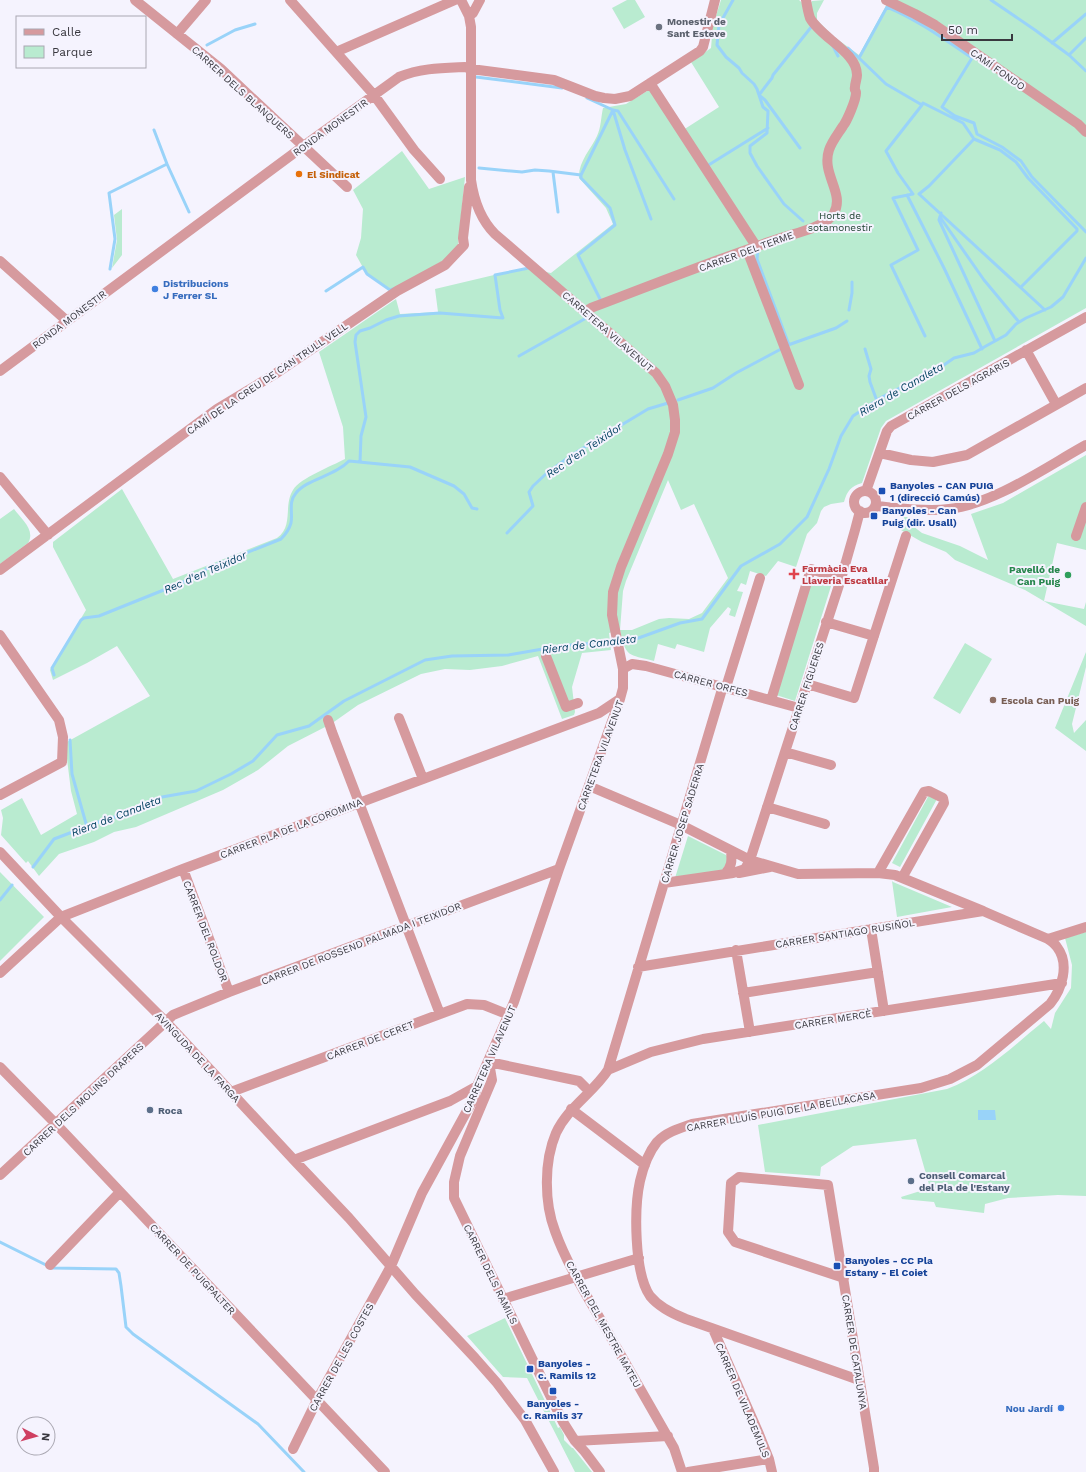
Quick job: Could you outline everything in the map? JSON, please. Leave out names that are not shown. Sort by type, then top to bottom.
[{"type":"street","name":"CARRER DELS BLANQUERS","points":[[135,0],[221,69],[347,187]]},
{"type":"street","points":[[176,34],[206,0]]},
{"type":"street","points":[[290,0],[374,95],[414,150],[440,179]]},
{"type":"street","points":[[336,52],[455,0]]},
{"type":"street","name":"CARRETERA VILAVENUT","points":[[391,1266],[422,1193],[474,1098],[477,1086],[509,1015],[521,984],[559,869],[620,699],[623,688],[623,669],[611,608],[615,584],[671,446],[675,432],[675,413],[669,393],[656,373],[586,311],[511,249],[490,229],[477,206],[471,180],[472,27],[469,16],[461,0]]},
{"type":"street","points":[[469,16],[473,13],[480,0]]},
{"type":"street","name":"RONDA MONESTIR","points":[[0,371],[399,77],[435,68],[465,67],[554,80],[604,98],[615,99],[630,96],[700,51],[704,46],[715,0]]},
{"type":"street","name":"CARRER DEL TERME","points":[[586,311],[752,248],[827,222],[833,216],[838,207],[837,195],[828,170],[827,162],[829,150],[835,137],[844,125],[853,103],[856,94],[854,87],[857,74],[849,57],[823,33],[810,17],[806,0]]},
{"type":"street","name":"CAMÍ FONDO","points":[[886,0],[935,25],[1078,124],[1086,132]]},
{"type":"street","points":[[650,83],[752,248],[799,385]]},
{"type":"street","name":"CAMÍ DE LA CREU DE CAN TRULL VELL","points":[[0,570],[218,409],[275,374],[397,291],[445,265],[464,245],[463,238],[471,180]]},
{"type":"street","points":[[0,261],[67,321]]},
{"type":"street","name":"CARRER DELS AGRARIS","points":[[866,491],[887,431],[891,426],[1086,317]]},
{"type":"street","points":[[1026,350],[1056,404]]},
{"type":"street","points":[[880,453],[911,460],[933,462],[967,455],[1086,388]]},
{"type":"street","points":[[876,506],[875,496],[866,491],[859,493],[855,499],[855,506],[860,511],[869,512],[876,506],[934,510],[949,509],[982,500],[1023,480],[1086,445]]},
{"type":"street","points":[[0,477],[48,535]]},
{"type":"street","points":[[1076,536],[1086,507]]},
{"type":"street","name":"CARRER FIGUERES","points":[[750,860],[841,579],[860,511]]},
{"type":"street","points":[[807,684],[854,698],[906,536]]},
{"type":"street","points":[[771,700],[811,569],[841,579]]},
{"type":"street","name":"CARRER JOSEP SADERRA","points":[[608,1070],[723,686],[726,684],[760,578]]},
{"type":"street","points":[[826,622],[874,636]]},
{"type":"street","points":[[0,795],[62,762],[63,738],[59,720],[2,642]]},
{"type":"street","points":[[546,656],[566,707],[578,703]]},
{"type":"street","name":"CARRER ORFES","points":[[623,669],[632,664],[646,666],[799,708]]},
{"type":"street","name":"CARRER PLA DE LA COROMINA","points":[[0,973],[61,917],[183,869],[599,713],[620,699]]},
{"type":"street","points":[[599,713],[605,715],[611,725]]},
{"type":"street","points":[[399,718],[423,779]]},
{"type":"street","points":[[328,720],[440,1014]]},
{"type":"street","points":[[785,752],[831,765]]},
{"type":"street","points":[[589,786],[681,825],[750,860],[772,867],[798,874],[878,873],[893,875],[1048,938],[1086,927]]},
{"type":"street","points":[[878,873],[924,792],[929,790],[943,798],[944,803],[902,878]]},
{"type":"street","points":[[767,807],[825,824]]},
{"type":"street","points":[[729,874],[732,860],[731,851]]},
{"type":"street","name":"AVINGUDA DE LA FARGA","points":[[0,852],[61,917],[166,1022],[349,1218],[391,1266]]},
{"type":"street","points":[[729,874],[745,869],[750,860]]},
{"type":"street","points":[[664,883],[772,867]]},
{"type":"street","name":"CARRER DEL ROLDOR","points":[[183,869],[229,992]]},
{"type":"street","name":"CARRER DE ROSSEND PALMADA I TEIXIDOR","points":[[166,1022],[173,1015],[229,992],[559,869]]},
{"type":"street","name":"CARRER SANTIAGO RUSIÑOL","points":[[638,967],[983,911]]},
{"type":"street","points":[[871,929],[884,1011]]},
{"type":"street","name":"CARRER LLUÍS PUIG DE LA BELLACASA","points":[[859,1380],[675,1315],[659,1304],[647,1289],[639,1258],[637,1239],[638,1196],[644,1165],[658,1141],[668,1134],[692,1124],[921,1088],[950,1079],[977,1065],[1050,1004],[1059,991],[1062,983],[1063,964],[1060,952],[1048,938]]},
{"type":"street","points":[[736,950],[750,1032]]},
{"type":"street","points":[[743,993],[878,972]]},
{"type":"street","name":"CARRER MERCÈ","points":[[608,1070],[651,1052],[673,1046],[750,1032],[1062,983]]},
{"type":"street","name":"CARRER DE CERET","points":[[232,1092],[467,1004],[484,1004],[509,1015]]},
{"type":"street","name":"CARRER DELS MOLINS DRAPERS","points":[[0,1175],[166,1022]]},
{"type":"street","points":[[489,1062],[578,1081],[589,1091]]},
{"type":"street","name":"CARRER DELS RAMILS","points":[[489,1062],[492,1080],[460,1156],[454,1182],[454,1198],[562,1422],[600,1472]]},
{"type":"street","name":"CARRER DE PUIGPALTER","points":[[0,1067],[56,1124],[385,1472]]},
{"type":"street","name":"CARRER DEL MESTRE MATEU","points":[[608,1070],[602,1078],[571,1108],[556,1133],[548,1167],[547,1191],[550,1212],[555,1231],[576,1276],[668,1436],[674,1448],[682,1472]]},
{"type":"street","points":[[294,1160],[450,1102],[477,1086]]},
{"type":"street","points":[[450,1102],[459,1105],[462,1119]]},
{"type":"street","points":[[571,1108],[644,1165]]},
{"type":"street","name":"CARRER DE CATALUNYA","points":[[844,1278],[735,1242],[728,1232],[732,1183],[739,1177],[828,1185],[844,1278],[874,1472]]},
{"type":"street","points":[[50,1265],[120,1192]]},
{"type":"street","points":[[503,1299],[639,1258]]},
{"type":"street","points":[[391,1266],[497,1382],[525,1420],[554,1472]]},
{"type":"street","name":"CARRER DE LES COSTES","points":[[293,1449],[316,1400],[391,1266]]},
{"type":"street","name":"CARRER DE VILADEMULS","points":[[713,1329],[769,1459],[772,1472]]},
{"type":"street","points":[[575,1441],[668,1436]]},
{"type":"street","points":[[688,1472],[769,1459]]},
{"type":"green space","points":[[627,0],[635,0],[645,17],[624,29],[612,8]]},
{"type":"green space","name":"Horts de sotamonestir","points":[[721,0],[799,0],[810,10],[810,4],[812,1],[824,0],[817,13],[817,20],[833,36],[859,55],[886,6],[886,0],[1086,0],[1086,308],[886,421],[881,428],[862,483],[850,490],[844,502],[831,504],[824,507],[817,523],[807,534],[796,567],[778,561],[766,576],[750,571],[746,585],[741,583],[737,591],[743,592],[735,617],[729,615],[731,609],[728,607],[710,628],[704,652],[677,644],[675,649],[658,644],[654,661],[630,653],[624,646],[620,630],[609,633],[611,650],[582,653],[572,687],[575,712],[574,715],[562,719],[538,656],[502,666],[470,670],[445,669],[421,674],[358,705],[331,724],[288,746],[258,770],[223,790],[136,827],[114,832],[94,842],[59,854],[39,876],[28,861],[26,863],[1,835],[3,818],[1,810],[22,798],[41,835],[77,814],[71,791],[65,743],[150,696],[117,646],[53,680],[50,670],[86,610],[53,547],[53,542],[122,489],[173,579],[277,538],[282,533],[287,522],[290,496],[293,490],[302,481],[345,459],[343,427],[319,352],[396,299],[400,314],[438,312],[435,289],[494,275],[530,269],[551,273],[613,224],[606,208],[579,178],[579,172],[585,156],[598,133],[603,108],[626,104],[652,88],[680,132],[719,107],[691,62],[711,48],[713,25]],"holes":[[[668,480],[681,510],[694,504],[728,578],[702,613],[689,619],[659,619],[632,630],[620,630],[623,591],[626,581]]]},
{"type":"green space","points":[[402,151],[429,189],[465,177],[458,246],[446,259],[392,290],[366,273],[356,255],[361,238],[363,209],[353,190]]},
{"type":"green space","points":[[122,209],[122,255],[112,268],[117,240],[114,215]]},
{"type":"green space","points":[[1086,455],[1086,550],[1057,543],[1044,601],[1084,609],[1086,602],[1086,626],[1025,590],[955,560],[946,552],[922,542],[901,530],[904,517],[910,517],[909,523],[922,533],[960,546],[988,560],[971,514],[1003,503]]},
{"type":"green space","points":[[14,509],[27,525],[30,538],[28,543],[0,564],[0,519]]},
{"type":"green space","points":[[813,577],[832,583],[795,701],[776,695]]},
{"type":"green space","points":[[965,643],[992,659],[960,714],[933,698]]},
{"type":"green space","points":[[1086,652],[1086,667],[1072,724],[1074,733],[1086,720],[1086,751],[1055,728]]},
{"type":"green space","points":[[929,795],[937,799],[900,867],[892,863]]},
{"type":"green space","points":[[688,836],[726,855],[729,860],[722,870],[675,878]]},
{"type":"green space","points":[[0,872],[44,917],[0,961]]},
{"type":"green space","points":[[892,881],[893,882],[952,907],[897,917]]},
{"type":"green space","points":[[1086,932],[1086,1196],[1058,1195],[1008,1198],[985,1204],[984,1213],[936,1207],[934,1202],[902,1199],[901,1197],[930,1188],[916,1139],[853,1146],[821,1167],[820,1176],[765,1172],[758,1125],[947,1089],[961,1083],[986,1068],[1044,1021],[1051,1029],[1055,1013],[1071,988],[1072,965],[1065,938]]},
{"type":"green space","points":[[505,1318],[558,1428],[560,1427],[564,1435],[564,1440],[573,1448],[592,1472],[575,1472],[527,1378],[503,1377],[467,1336]]},
{"type":"water","points":[[978,1110],[995,1110],[996,1120],[978,1120]]},
{"type":"waterway","name":"Rec d'en Teixidor","points":[[733,0],[719,25],[717,45],[726,57],[754,84],[763,107],[768,111],[767,133],[750,146],[750,153],[757,166],[784,204],[803,221]]},
{"type":"waterway","points":[[991,0],[1069,55],[1086,71]]},
{"type":"waterway","points":[[925,336],[891,265],[918,250],[893,198],[913,194],[898,173],[886,151],[922,105],[886,84],[859,58],[887,7],[920,24],[972,58],[942,107],[955,116],[974,123],[977,134],[1002,147],[1021,161],[1032,177],[1086,232]]},
{"type":"waterway","points":[[1052,43],[1086,14]]},
{"type":"waterway","points":[[207,45],[235,30],[255,24]]},
{"type":"waterway","points":[[800,148],[765,100],[759,95],[812,26]]},
{"type":"waterway","points":[[1069,55],[1086,38]]},
{"type":"waterway","points":[[833,46],[838,56]]},
{"type":"waterway","name":"Rec d'en Teixidor","points":[[848,48],[859,58]]},
{"type":"waterway","points":[[476,77],[562,88]]},
{"type":"waterway","points":[[587,98],[618,111],[674,199]]},
{"type":"waterway","points":[[922,105],[923,103],[963,123],[974,139],[1000,150],[1016,162],[1028,178],[1077,229],[1077,231],[1021,287]]},
{"type":"waterway","points":[[613,110],[625,150],[651,219]]},
{"type":"waterway","points":[[601,301],[578,255],[615,225],[610,208],[581,178],[581,175],[613,110]]},
{"type":"waterway","points":[[707,166],[768,128]]},
{"type":"waterway","points":[[110,269],[115,239],[109,193],[167,164],[154,130]]},
{"type":"waterway","points":[[974,139],[929,186],[919,194],[1045,310]]},
{"type":"waterway","points":[[167,164],[189,212]]},
{"type":"waterway","points":[[479,168],[522,172],[535,170],[581,175]]},
{"type":"waterway","points":[[553,172],[558,212]]},
{"type":"waterway","points":[[907,195],[944,268],[982,349]]},
{"type":"waterway","points":[[941,213],[939,220],[995,341]]},
{"type":"waterway","points":[[940,217],[984,280],[1019,322]]},
{"type":"waterway","points":[[758,248],[757,259],[789,345]]},
{"type":"waterway","name":"Riera de Canaleta","points":[[33,867],[54,839],[104,820],[130,813],[162,797],[196,791],[231,774],[253,761],[277,735],[309,726],[344,701],[425,660],[452,656],[508,655],[560,646],[633,640],[680,623],[702,619],[741,566],[780,544],[807,517],[829,469],[841,436],[853,416],[882,397],[941,367],[954,358],[974,353],[1006,335],[1016,324],[1026,318],[1051,307],[1063,297],[1086,258]]},
{"type":"waterway","points":[[326,291],[363,267],[367,274],[390,290],[393,289]]},
{"type":"waterway","points":[[360,462],[361,436],[366,417],[355,342],[356,335],[360,331],[399,316],[440,313],[503,318],[500,310],[495,275],[529,268]]},
{"type":"waterway","name":"Rec d'en Teixidor","points":[[849,310],[852,282]]},
{"type":"waterway","points":[[519,356],[588,317]]},
{"type":"waterway","name":"Rec d'en Teixidor","points":[[788,345],[836,328],[847,321]]},
{"type":"waterway","name":"Rec d'en Teixidor","points":[[678,400],[713,388],[736,373],[783,348]]},
{"type":"waterway","points":[[865,349],[871,369],[869,376],[870,382],[877,401]]},
{"type":"waterway","name":"Rec d'en Teixidor","points":[[507,533],[533,506],[529,492],[533,486],[548,472],[575,453],[648,409],[668,403]]},
{"type":"waterway","name":"Rec d'en Teixidor","points":[[54,675],[52,668],[81,620],[84,618],[99,616],[201,575],[206,569],[281,539],[287,532],[290,525],[291,504],[296,493],[307,484],[336,470],[349,461],[410,467],[454,486],[464,494],[472,508],[477,509]]},
{"type":"waterway","name":"Rec d'en Teixidor","points":[[70,740],[72,774],[87,827]]},
{"type":"waterway","name":"Riera de Canaleta","points":[[0,900],[12,885]]},
{"type":"waterway","points":[[0,1242],[52,1268],[116,1269],[119,1273],[126,1327],[133,1334],[258,1424],[304,1472]]},
{"type":"place","name":"Monestir de Sant Esteve","points":[[659,27]]},
{"type":"place","name":"El Sindicat","points":[[299,174]]},
{"type":"place","name":"Distribucions J Ferrer SL","points":[[155,289]]},
{"type":"place","name":"Banyoles - CAN PUIG 1 (direcció Camús)","points":[[882,491]]},
{"type":"place","name":"Banyoles - Can Puig (dir. Usall)","points":[[874,516]]},
{"type":"place","name":"Farmàcia Eva Llaveria Escatllar","points":[[794,574]]},
{"type":"place","name":"Pavelló de Can Puig","points":[[1068,575]]},
{"type":"place","name":"Escola Can Puig","points":[[993,700]]},
{"type":"place","name":"Roca","points":[[150,1110]]},
{"type":"place","name":"Consell Comarcal del Pla de l'Estany","points":[[911,1181]]},
{"type":"place","name":"Banyoles - CC Pla Estany - El Coiet","points":[[837,1266]]},
{"type":"place","name":"Banyoles - c. Ramils 12","points":[[530,1369]]},
{"type":"place","name":"Banyoles - c. Ramils 37","points":[[553,1391]]},
{"type":"place","name":"Nou Jardí","points":[[1061,1408]]}]
